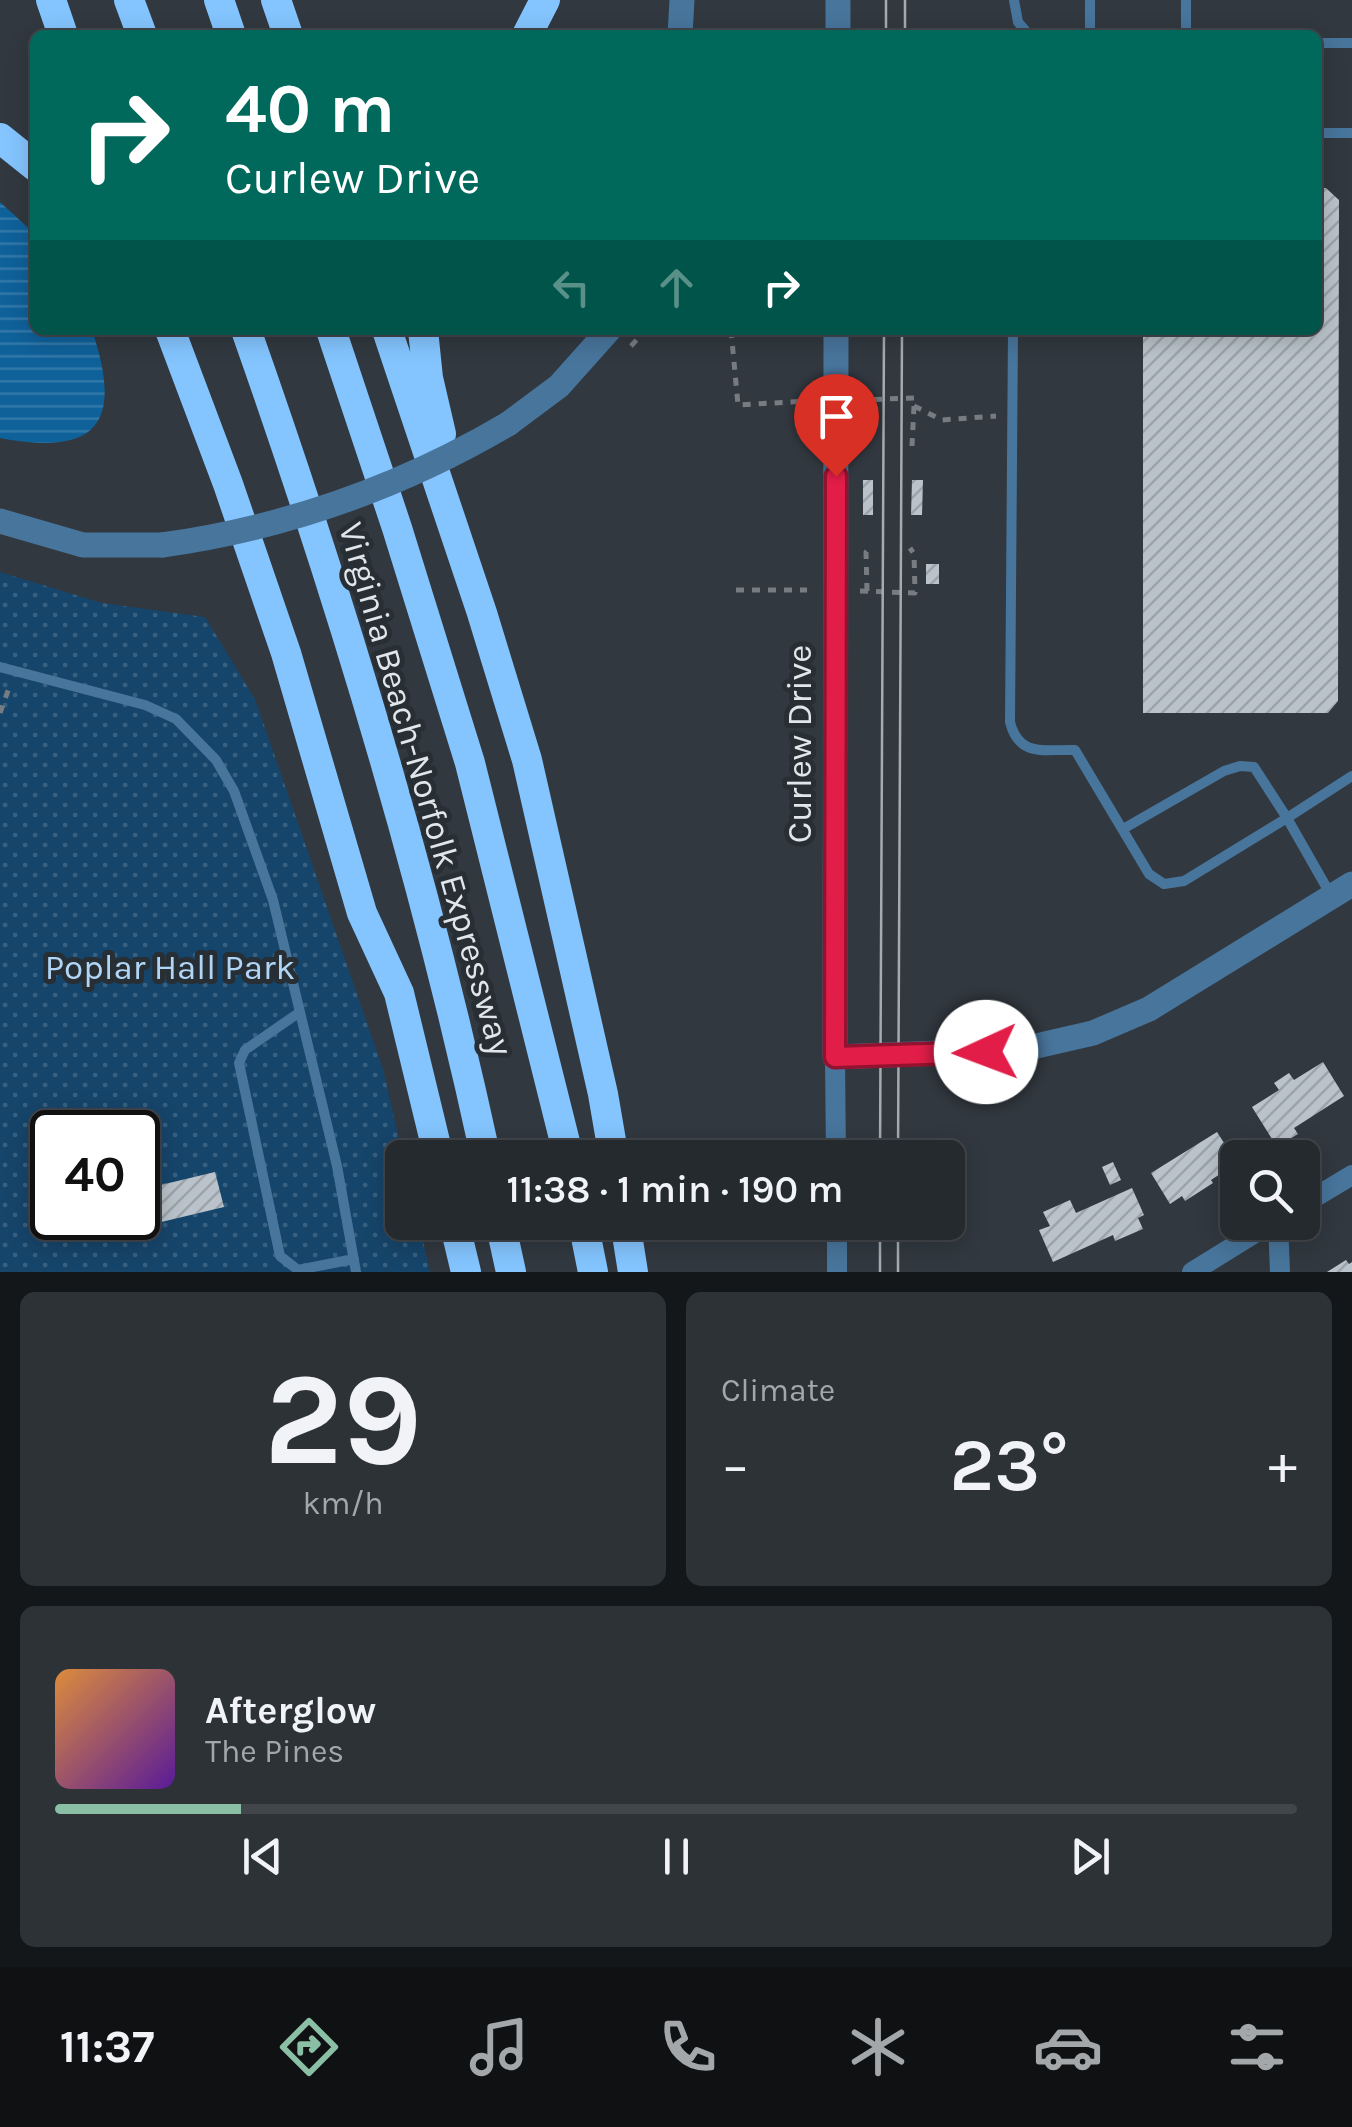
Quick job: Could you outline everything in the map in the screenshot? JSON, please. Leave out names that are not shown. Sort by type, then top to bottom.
[{"type":"highway","points":[[51,0],[61,30]]},
{"type":"highway","points":[[129,0],[140,30]]},
{"type":"highway","points":[[218,0],[229,30]]},
{"type":"highway","points":[[276,0],[286,30]]},
{"type":"highway","points":[[529,30],[545,0]]},
{"type":"highway","points":[[0,138],[30,162]]},
{"type":"highway","points":[[151,335],[228,484]]},
{"type":"highway","points":[[172,335],[286,653],[362,912],[399,993],[435,1140]]},
{"type":"highway","name":"Virginia Beach-Norfolk Expressway","points":[[248,335],[323,552],[376,722],[426,900],[482,1140]]},
{"type":"highway","name":"Virginia Beach-Norfolk Expressway","points":[[333,335],[470,763],[564,1140]]},
{"type":"highway","points":[[389,335],[527,760],[610,1140]]},
{"type":"highway","points":[[424,335],[428,378],[482,613]]},
{"type":"highway","points":[[458,1240],[466,1272]]},
{"type":"highway","points":[[504,1240],[511,1272]]},
{"type":"highway","points":[[587,1240],[593,1272]]},
{"type":"highway","points":[[628,1240],[633,1272]]},
{"type":"street","points":[[680,30],[682,0]]},
{"type":"street","points":[[838,0],[838,30]]},
{"type":"street","points":[[0,521],[82,545],[162,545],[224,536],[344,502],[466,448],[508,424],[558,386],[604,335]]},
{"type":"street","name":"Curlew Drive","points":[[836,335],[836,1140]]},
{"type":"street","points":[[835,1057],[1018,1050],[1093,1033],[1149,1008],[1342,890]]},
{"type":"street","points":[[1320,1194],[1352,1175]]},
{"type":"street","points":[[837,1240],[837,1272]]},
{"type":"street","points":[[1192,1272],[1246,1240]]},
{"type":"street","points":[[1277,1240],[1280,1272]]},
{"type":"lane","points":[[1014,0],[1018,22],[1024,30]]},
{"type":"lane","points":[[1090,0],[1090,30]]},
{"type":"lane","points":[[1186,0],[1186,30]]},
{"type":"lane","points":[[1322,43],[1352,42]]},
{"type":"lane","points":[[1322,133],[1352,133]]},
{"type":"lane","points":[[1014,335],[1010,722],[1014,738],[1025,748],[1075,750],[1148,874],[1164,884],[1184,881],[1352,776]]},
{"type":"lane","points":[[0,667],[145,705],[176,719],[216,760],[234,790],[261,863],[300,1012],[338,1166],[356,1272]]},
{"type":"lane","points":[[1123,829],[1224,771],[1254,767],[1342,890]]},
{"type":"lane","points":[[300,1012],[244,1050],[239,1064],[280,1256],[298,1270],[354,1259]]},
{"type":"path","points":[[731,335],[738,406],[808,401]]},
{"type":"path","points":[[855,400],[914,398],[912,446]]},
{"type":"path","points":[[914,406],[942,420],[1013,415]]},
{"type":"path","points":[[866,591],[866,552],[872,547]]},
{"type":"path","points":[[858,590],[915,593],[914,554],[910,548]]},
{"type":"path","points":[[736,590],[807,590]]},
{"type":"path","points":[[0,713],[14,672]]},
{"type":"green space","name":"Poplar Hall Park","points":[[0,572],[102,603],[205,617],[255,699],[383,1069],[399,1140],[385,1140],[385,1240],[423,1240],[430,1272],[0,1272]]},
{"type":"shaded area","points":[[0,202],[30,229],[30,335],[93,335],[105,388],[103,410],[95,426],[81,436],[34,443],[0,438]]},
{"type":"building","points":[[1322,188],[1326,188],[1339,200],[1338,701],[1328,713],[1143,713],[1143,335],[1322,335]]},
{"type":"building","points":[[863,480],[873,480],[873,515],[863,515]]},
{"type":"building","points":[[912,480],[923,480],[922,515],[911,515]]},
{"type":"building","points":[[926,564],[939,564],[939,584],[926,584]]},
{"type":"building","points":[[1323,1062],[1344,1096],[1294,1128],[1298,1134],[1288,1140],[1273,1140],[1252,1107],[1279,1090],[1274,1083],[1289,1073],[1294,1080]]},
{"type":"building","points":[[1217,1132],[1222,1140],[1220,1174],[1185,1201],[1182,1196],[1170,1204],[1151,1173]]},
{"type":"building","points":[[1113,1162],[1121,1180],[1110,1185],[1102,1167]]},
{"type":"building","points":[[215,1172],[224,1207],[160,1222],[160,1185]]},
{"type":"building","points":[[1132,1188],[1144,1215],[1138,1218],[1143,1229],[1115,1241],[1113,1235],[1053,1262],[1039,1230],[1050,1226],[1043,1212],[1070,1200],[1076,1213]]},
{"type":"building","points":[[1346,1260],[1352,1262],[1352,1272],[1327,1272]]},
{"type":"tram line","points":[[886,0],[886,30]]},
{"type":"tram line","points":[[905,0],[905,30]]},
{"type":"tram line","points":[[880,1140],[884,335]]},
{"type":"tram line","points":[[898,1140],[902,335]]},
{"type":"tram line","points":[[880,1240],[880,1272]]},
{"type":"tram line","points":[[898,1240],[898,1272]]},
{"type":"route","points":[[836,476],[835,1057],[986,1052]]}]
